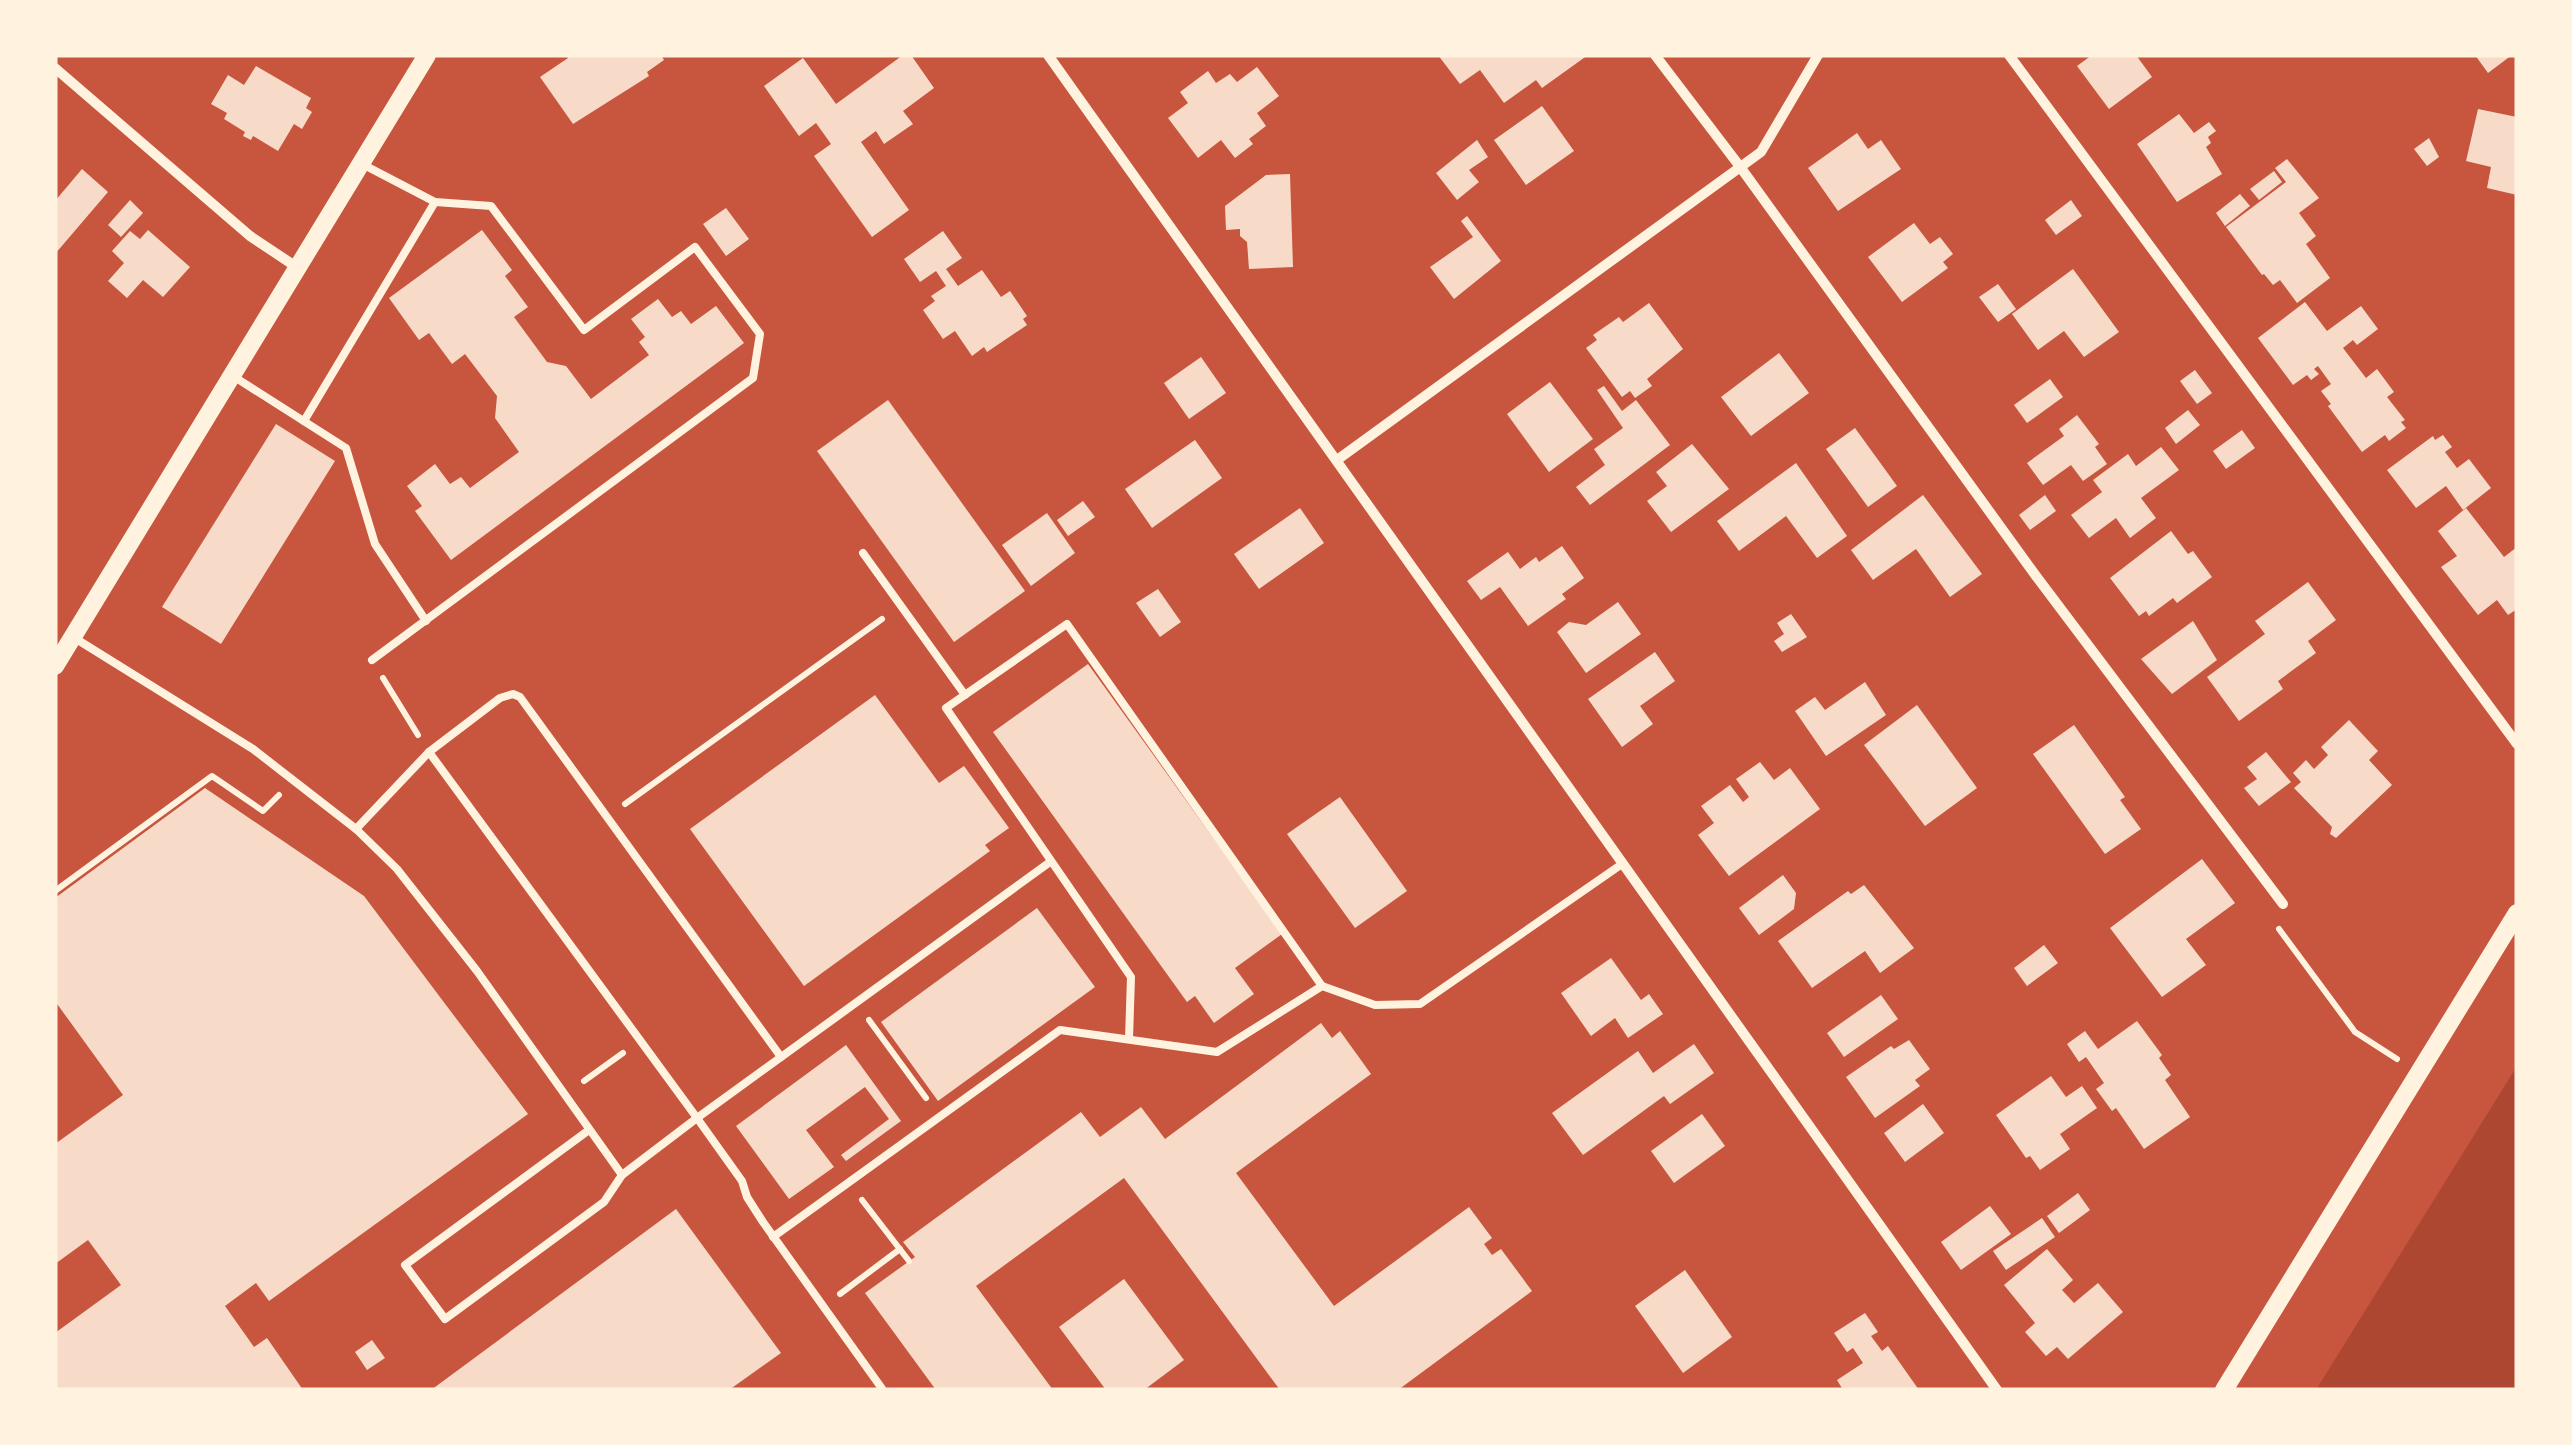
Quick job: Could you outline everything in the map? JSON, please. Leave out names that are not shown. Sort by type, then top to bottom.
[{"type":"street","points":[[55,666],[427,55]]},
{"type":"street","points":[[1048,55],[1997,1390]]},
{"type":"street","points":[[1655,55],[2036,576],[2283,904]]},
{"type":"street","points":[[1337,460],[1761,152],[1818,55]]},
{"type":"street","points":[[2009,55],[2517,744]]},
{"type":"street","points":[[55,68],[250,236],[298,268]]},
{"type":"street","points":[[2224,1390],[2517,913]]},
{"type":"lane","points":[[362,164],[435,202],[491,206],[584,330],[695,247],[760,334],[753,378],[372,660]]},
{"type":"lane","points":[[304,421],[435,202]]},
{"type":"lane","points":[[233,376],[346,448],[375,544],[426,621]]},
{"type":"lane","points":[[863,552],[965,695]]},
{"type":"lane","points":[[1129,1039],[1131,977],[946,708],[1067,624],[1322,986],[1375,1005],[1420,1004],[1622,864]]},
{"type":"lane","points":[[73,637],[296,780],[398,869],[477,971],[622,1175]]},
{"type":"lane","points":[[356,829],[429,752],[500,698],[513,694],[527,706],[781,1057]]},
{"type":"lane","points":[[429,752],[742,1181],[746,1198],[883,1390]]},
{"type":"lane","points":[[589,1130],[405,1265],[445,1319],[604,1202],[622,1175],[697,1118],[1050,862]]},
{"type":"lane","points":[[773,1237],[1060,1030],[1217,1052],[1322,986]]},
{"type":"path","points":[[607,816],[901,606]]},
{"type":"path","points":[[372,660],[429,752]]},
{"type":"path","points":[[55,891],[212,776],[263,811],[296,780]]},
{"type":"path","points":[[2283,904],[2278,930],[2355,1032],[2419,1073]]},
{"type":"path","points":[[856,1002],[940,1117]]},
{"type":"path","points":[[565,1095],[640,1040]]},
{"type":"path","points":[[849,1183],[909,1261]]},
{"type":"path","points":[[823,1306],[900,1250]]},
{"type":"shaded area","points":[[2517,1066],[2517,1390],[2316,1390]]},
{"type":"building","points":[[566,55],[661,55],[664,60],[647,72],[649,76],[573,124],[540,77],[568,58]]},
{"type":"building","points":[[903,55],[911,55],[934,88],[903,111],[913,124],[884,144],[876,131],[861,142],[909,210],[872,237],[814,156],[831,144],[816,123],[799,136],[764,86],[803,58],[836,104]]},
{"type":"building","points":[[1438,55],[1588,55],[1542,88],[1536,80],[1504,103],[1480,70],[1460,84]]},
{"type":"building","points":[[2092,55],[2136,55],[2152,77],[2109,109],[2077,66]]},
{"type":"building","points":[[2475,55],[2512,55],[2488,73]]},
{"type":"building","points":[[256,66],[311,98],[306,108],[312,112],[302,129],[294,124],[278,151],[253,136],[251,140],[243,136],[245,132],[224,119],[227,113],[211,104],[228,75],[244,85]]},
{"type":"building","points":[[1257,67],[1279,96],[1257,113],[1266,126],[1249,139],[1253,144],[1235,158],[1221,140],[1198,158],[1168,118],[1188,103],[1180,92],[1208,71],[1216,83],[1230,74],[1237,82]]},
{"type":"building","points":[[1542,106],[1574,151],[1526,185],[1494,140]]},
{"type":"building","points":[[2478,109],[2517,117],[2517,195],[2487,188],[2491,167],[2466,161]]},
{"type":"building","points":[[2179,114],[2194,133],[2209,122],[2216,131],[2208,137],[2211,143],[2206,147],[2222,174],[2177,202],[2137,144]]},
{"type":"building","points":[[1857,133],[1868,149],[1881,140],[1901,169],[1838,211],[1808,168]]},
{"type":"building","points":[[2429,138],[2439,157],[2427,166],[2414,149]]},
{"type":"building","points":[[1477,140],[1488,157],[1469,170],[1479,182],[1457,200],[1436,173]]},
{"type":"building","points":[[2287,159],[2319,198],[2299,213],[2316,236],[2306,244],[2330,278],[2297,303],[2280,280],[2273,285],[2262,275],[2226,227],[2286,182],[2275,168]]},
{"type":"building","points":[[82,169],[108,192],[55,254],[55,201]]},
{"type":"building","points":[[2274,171],[2282,182],[2259,200],[2250,189]]},
{"type":"building","points":[[1290,174],[1293,267],[1249,269],[1247,242],[1240,236],[1240,229],[1226,230],[1225,206],[1266,175]]},
{"type":"building","points":[[2240,194],[2250,206],[2225,226],[2216,213]]},
{"type":"building","points":[[130,200],[143,213],[121,237],[108,225]]},
{"type":"building","points":[[2071,200],[2082,216],[2056,235],[2045,220]]},
{"type":"building","points":[[726,208],[749,239],[726,256],[703,224]]},
{"type":"building","points":[[1467,216],[1501,261],[1454,299],[1430,267],[1473,237],[1461,221]]},
{"type":"building","points":[[1914,223],[1930,244],[1940,237],[1953,254],[1943,262],[1948,268],[1902,302],[1868,257]]},
{"type":"building","points":[[148,230],[190,267],[163,297],[143,280],[127,298],[108,281],[124,263],[112,251],[130,231],[140,239]]},
{"type":"building","points":[[482,230],[512,270],[505,276],[528,307],[514,317],[547,362],[566,366],[591,399],[649,355],[639,342],[645,337],[631,319],[658,299],[672,317],[681,311],[691,324],[716,306],[744,343],[451,560],[415,511],[422,506],[407,486],[435,464],[450,484],[461,477],[470,488],[519,452],[495,418],[497,396],[465,354],[452,364],[429,333],[419,340],[389,298]]},
{"type":"building","points":[[943,231],[962,258],[946,269],[958,286],[982,270],[1001,297],[1010,291],[1027,316],[1023,319],[1027,325],[987,352],[984,347],[972,356],[955,331],[943,339],[923,310],[935,301],[931,296],[946,286],[936,271],[920,282],[904,259]]},
{"type":"building","points":[[2073,269],[2119,332],[2084,357],[2064,331],[2038,350],[2012,314]]},
{"type":"building","points":[[1998,284],[2016,309],[1998,322],[1979,297]]},
{"type":"building","points":[[2305,302],[2327,331],[2361,306],[2378,329],[2357,345],[2353,340],[2343,348],[2366,378],[2377,369],[2394,392],[2387,397],[2405,420],[2401,422],[2406,428],[2389,441],[2385,435],[2362,452],[2328,406],[2331,404],[2321,391],[2331,384],[2318,366],[2314,369],[2319,374],[2311,380],[2307,375],[2293,385],[2258,338]]},
{"type":"building","points":[[1649,303],[1683,349],[1647,379],[1652,386],[1635,398],[1630,391],[1622,397],[1586,348],[1597,340],[1593,335],[1619,317],[1623,322]]},
{"type":"building","points":[[1779,353],[1809,393],[1751,436],[1721,397]]},
{"type":"building","points":[[1201,357],[1226,393],[1189,419],[1164,383]]},
{"type":"building","points":[[2195,370],[2212,393],[2197,404],[2180,381]]},
{"type":"building","points":[[2050,379],[2063,397],[2027,423],[2014,405]]},
{"type":"building","points":[[1550,382],[1593,439],[1549,472],[1507,414]]},
{"type":"building","points":[[1604,386],[1622,411],[1636,400],[1670,445],[1590,505],[1576,487],[1605,465],[1594,449],[1623,428],[1597,390]]},
{"type":"building","points":[[888,400],[1025,591],[954,642],[817,451]]},
{"type":"building","points":[[2188,410],[2200,425],[2176,444],[2165,428]]},
{"type":"building","points":[[2077,415],[2099,444],[2095,447],[2107,464],[2083,481],[2071,465],[2043,485],[2027,463],[2064,436],[2059,429]]},
{"type":"building","points":[[276,424],[335,461],[221,644],[162,607]]},
{"type":"building","points":[[1855,428],[1897,486],[1868,507],[1826,449]]},
{"type":"building","points":[[2242,430],[2255,448],[2226,469],[2213,451]]},
{"type":"building","points":[[2443,435],[2452,447],[2445,452],[2457,468],[2469,459],[2491,488],[2463,510],[2446,486],[2416,508],[2387,470],[2433,436],[2435,440]]},
{"type":"building","points":[[1195,440],[1222,478],[1152,528],[1125,489]]},
{"type":"building","points":[[1692,444],[1729,489],[1671,532],[1647,501],[1667,486],[1656,472]]},
{"type":"building","points":[[2161,447],[2179,470],[2141,498],[2156,518],[2130,538],[2116,518],[2089,538],[2071,515],[2102,492],[2093,480],[2128,454],[2136,466]]},
{"type":"building","points":[[1796,463],[1847,536],[1817,558],[1786,516],[1739,551],[1717,521]]},
{"type":"building","points":[[1923,495],[1982,574],[1950,597],[1916,549],[1873,580],[1851,550]]},
{"type":"building","points":[[2045,495],[2056,511],[2030,530],[2019,515]]},
{"type":"building","points":[[1083,501],[1095,517],[1068,536],[1057,520]]},
{"type":"building","points":[[1300,508],[1324,543],[1259,589],[1234,554]]},
{"type":"building","points":[[2466,508],[2504,557],[2517,547],[2517,609],[2508,615],[2497,600],[2478,615],[2441,567],[2457,556],[2438,531]]},
{"type":"building","points":[[1047,513],[1075,553],[1031,586],[1002,545]]},
{"type":"building","points":[[2171,531],[2188,554],[2193,551],[2212,577],[2177,603],[2173,598],[2149,616],[2146,611],[2139,616],[2110,578]]},
{"type":"building","points":[[1562,546],[1584,578],[1562,594],[1566,599],[1528,626],[1500,587],[1481,600],[1467,581],[1508,552],[1520,569]]},
{"type":"building","points":[[2308,582],[2336,620],[2308,641],[2316,653],[2278,681],[2283,689],[2239,721],[2207,677],[2265,634],[2255,621]]},
{"type":"building","points":[[1158,589],[1181,622],[1160,637],[1136,603]]},
{"type":"building","points":[[1618,602],[1641,634],[1586,673],[1557,632],[1569,622],[1586,625]]},
{"type":"building","points":[[1791,614],[1807,637],[1782,652],[1774,641],[1784,634],[1777,623]]},
{"type":"building","points":[[2193,621],[2217,660],[2172,694],[2141,659]]},
{"type":"building","points":[[1655,652],[1675,681],[1640,706],[1653,724],[1622,747],[1588,699]]},
{"type":"building","points":[[1088,664],[1282,934],[1235,968],[1254,994],[1214,1023],[1195,996],[1187,1002],[993,732]]},
{"type":"building","points":[[1865,682],[1886,715],[1826,756],[1795,711],[1815,697],[1825,710]]},
{"type":"building","points":[[875,695],[939,783],[964,766],[1009,828],[985,845],[990,851],[804,986],[690,829]]},
{"type":"building","points":[[1917,705],[1977,788],[1925,826],[1864,745]]},
{"type":"building","points":[[2349,720],[2378,751],[2369,760],[2392,785],[2336,838],[2330,834],[2332,827],[2294,788],[2301,782],[2293,773],[2306,760],[2314,769],[2328,755],[2321,747]]},
{"type":"building","points":[[2074,725],[2125,797],[2120,800],[2141,829],[2105,854],[2033,754]]},
{"type":"building","points":[[2266,752],[2291,782],[2259,806],[2244,788],[2257,779],[2247,767]]},
{"type":"building","points":[[1760,762],[1774,780],[1790,768],[1820,809],[1729,876],[1698,835],[1714,823],[1701,806],[1730,785],[1743,802],[1749,797],[1736,779]]},
{"type":"building","points":[[205,788],[364,896],[528,1114],[269,1301],[256,1283],[225,1306],[254,1347],[267,1338],[303,1390],[55,1390],[55,1333],[121,1285],[88,1240],[55,1264],[55,1144],[123,1095],[55,1001],[55,898]]},
{"type":"building","points":[[1340,797],[1407,891],[1355,928],[1287,834]]},
{"type":"building","points":[[2202,859],[2235,903],[2186,939],[2206,965],[2162,997],[2110,928]]},
{"type":"building","points":[[1783,875],[1796,893],[1794,909],[1759,935],[1739,908]]},
{"type":"building","points":[[1864,885],[1914,948],[1880,973],[1865,951],[1812,988],[1778,941],[1848,891],[1851,894]]},
{"type":"building","points":[[1037,908],[1095,987],[938,1101],[881,1022]]},
{"type":"building","points":[[2044,945],[2058,963],[2027,986],[2014,968]]},
{"type":"building","points":[[1611,958],[1641,1000],[1649,994],[1663,1014],[1628,1038],[1615,1018],[1591,1036],[1561,993]]},
{"type":"building","points":[[1881,995],[1898,1019],[1844,1057],[1827,1033]]},
{"type":"building","points":[[2137,1021],[2162,1055],[2159,1058],[2171,1075],[2165,1080],[2190,1117],[2144,1149],[2116,1108],[2112,1111],[2096,1089],[2104,1083],[2086,1057],[2079,1062],[2067,1044],[2085,1031],[2098,1049]]},
{"type":"building","points":[[1321,1023],[1332,1038],[1340,1031],[1371,1074],[1236,1173],[1334,1306],[1469,1207],[1492,1238],[1484,1244],[1492,1255],[1501,1249],[1532,1291],[1398,1390],[1280,1390],[1124,1178],[976,1286],[1053,1390],[936,1390],[865,1293],[915,1257],[903,1242],[1081,1112],[1100,1137],[1141,1107],[1165,1139]]},
{"type":"building","points":[[1909,1040],[1930,1069],[1915,1080],[1920,1086],[1875,1118],[1846,1077],[1891,1046],[1894,1049]]},
{"type":"building","points":[[1694,1044],[1714,1073],[1670,1104],[1664,1096],[1583,1155],[1552,1113],[1638,1051],[1653,1073]]},
{"type":"building","points":[[846,1045],[901,1121],[846,1161],[841,1155],[889,1119],[865,1087],[806,1130],[834,1167],[789,1199],[736,1126]]},
{"type":"building","points":[[2051,1076],[2066,1097],[2082,1086],[2097,1108],[2060,1134],[2070,1149],[2040,1170],[2030,1156],[2026,1158],[1996,1115]]},
{"type":"building","points":[[1923,1104],[1944,1133],[1905,1162],[1884,1133]]},
{"type":"building","points":[[1702,1114],[1725,1146],[1674,1183],[1651,1151]]},
{"type":"building","points":[[2078,1193],[2090,1210],[2059,1233],[2047,1216]]},
{"type":"building","points":[[1990,1206],[2011,1234],[1961,1270],[1941,1242]]},
{"type":"building","points":[[676,1209],[781,1353],[729,1390],[431,1390]]},
{"type":"building","points":[[2042,1218],[2055,1237],[2006,1270],[1993,1251]]},
{"type":"building","points":[[2047,1249],[2073,1280],[2062,1290],[2074,1303],[2098,1283],[2123,1312],[2068,1359],[2057,1347],[2046,1356],[2025,1332],[2035,1323],[2004,1285]]},
{"type":"building","points":[[1685,1270],[1732,1337],[1683,1373],[1635,1306]]},
{"type":"building","points":[[1124,1279],[1184,1360],[1144,1390],[1106,1390],[1059,1327]]},
{"type":"building","points":[[1865,1313],[1878,1332],[1871,1336],[1882,1351],[1888,1346],[1919,1390],[1843,1390],[1837,1380],[1863,1363],[1853,1348],[1847,1352],[1834,1333]]},
{"type":"building","points":[[372,1340],[385,1358],[367,1370],[355,1352]]}]
